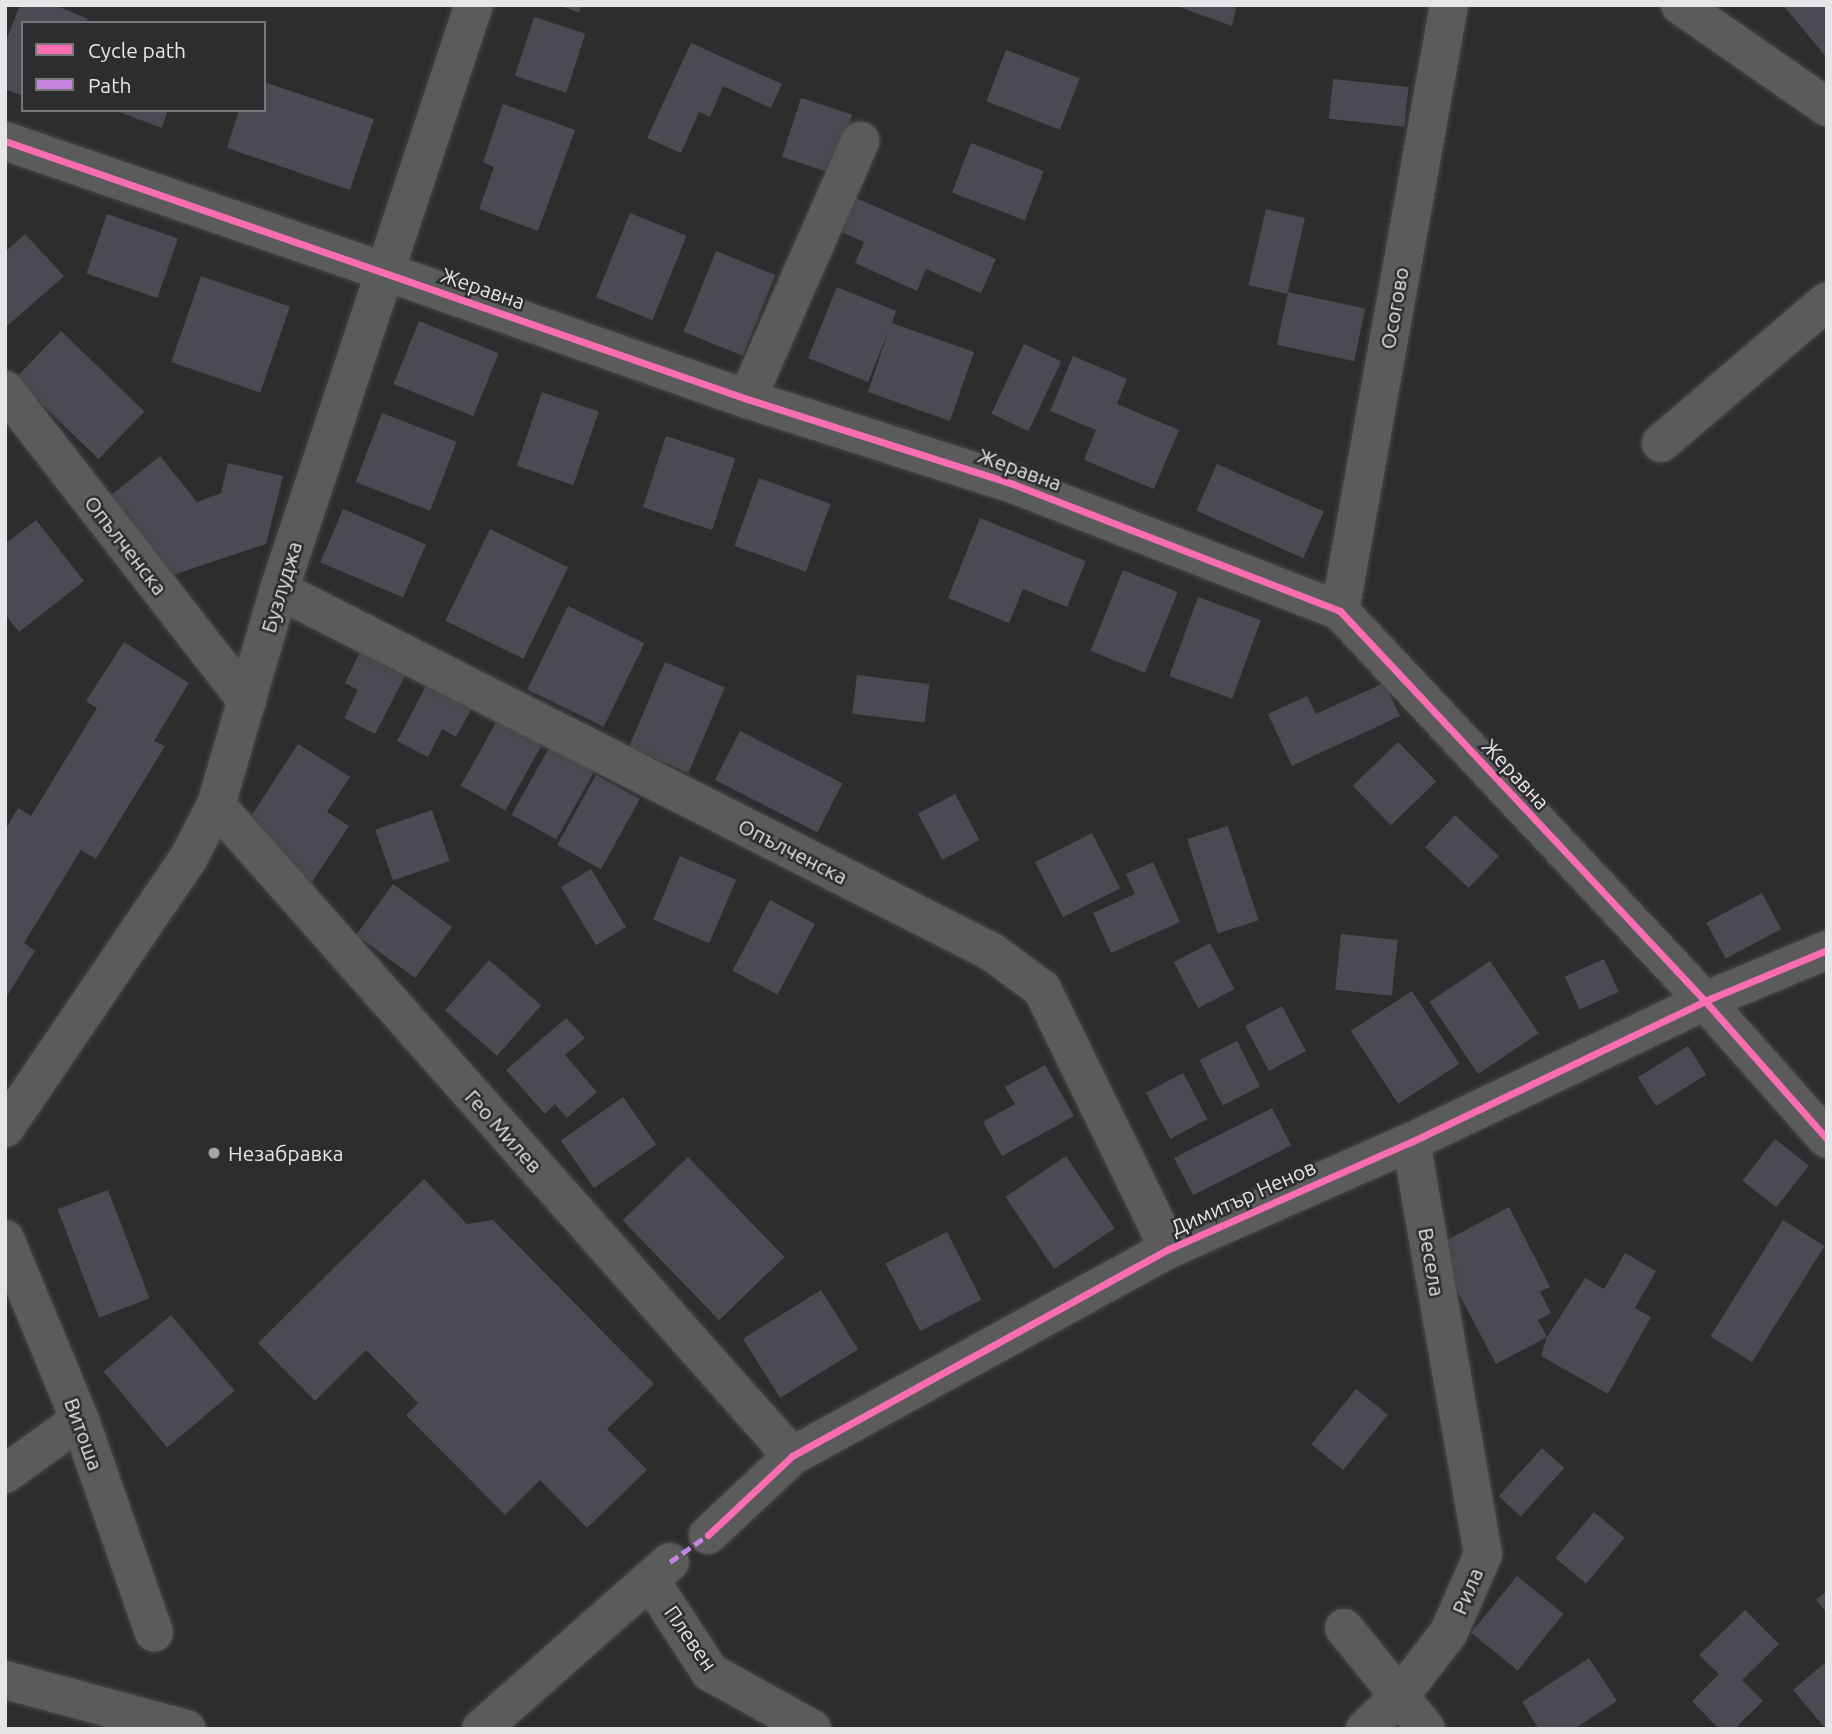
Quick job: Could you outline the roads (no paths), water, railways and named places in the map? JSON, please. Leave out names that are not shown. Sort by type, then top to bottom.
[{"type":"street","name":"Бузлуджа","points":[[5,1128],[188,859],[216,805],[279,590],[474,5]]},
{"type":"street","name":"Осогово","points":[[1339,611],[1448,5]]},
{"type":"street","points":[[1681,5],[1827,107]]},
{"type":"street","name":"Жеравна","points":[[5,141],[747,399],[1013,484],[1339,611],[1705,1001],[1827,1139]]},
{"type":"street","points":[[747,399],[860,141]]},
{"type":"street","points":[[1661,443],[1827,300]]},
{"type":"street","name":"Опълченска","points":[[5,390],[247,701]]},
{"type":"street","name":"Опълченска","points":[[279,590],[992,952],[1042,989],[1170,1249]]},
{"type":"street","name":"Гео Милев","points":[[216,805],[793,1456]]},
{"type":"street","name":"Димитър Ненов","points":[[708,1535],[793,1456],[1170,1249],[1411,1142],[1705,1001],[1827,950]]},
{"type":"street","name":"Весела","points":[[1411,1142],[1453,1382]]},
{"type":"street","name":"Витоша","points":[[5,1239],[80,1420],[154,1633]]},
{"type":"street","name":"Рила","points":[[1365,1729],[1399,1697],[1449,1632],[1483,1554],[1453,1382]]},
{"type":"street","points":[[5,1474],[80,1420]]},
{"type":"street","name":"Плевен","points":[[481,1729],[660,1571],[710,1672],[812,1729]]},
{"type":"street","points":[[1344,1628],[1426,1729]]},
{"type":"street","points":[[5,1680],[186,1729]]},
{"type":"place","name":"Незабравка","points":[[214,1153]]}]
